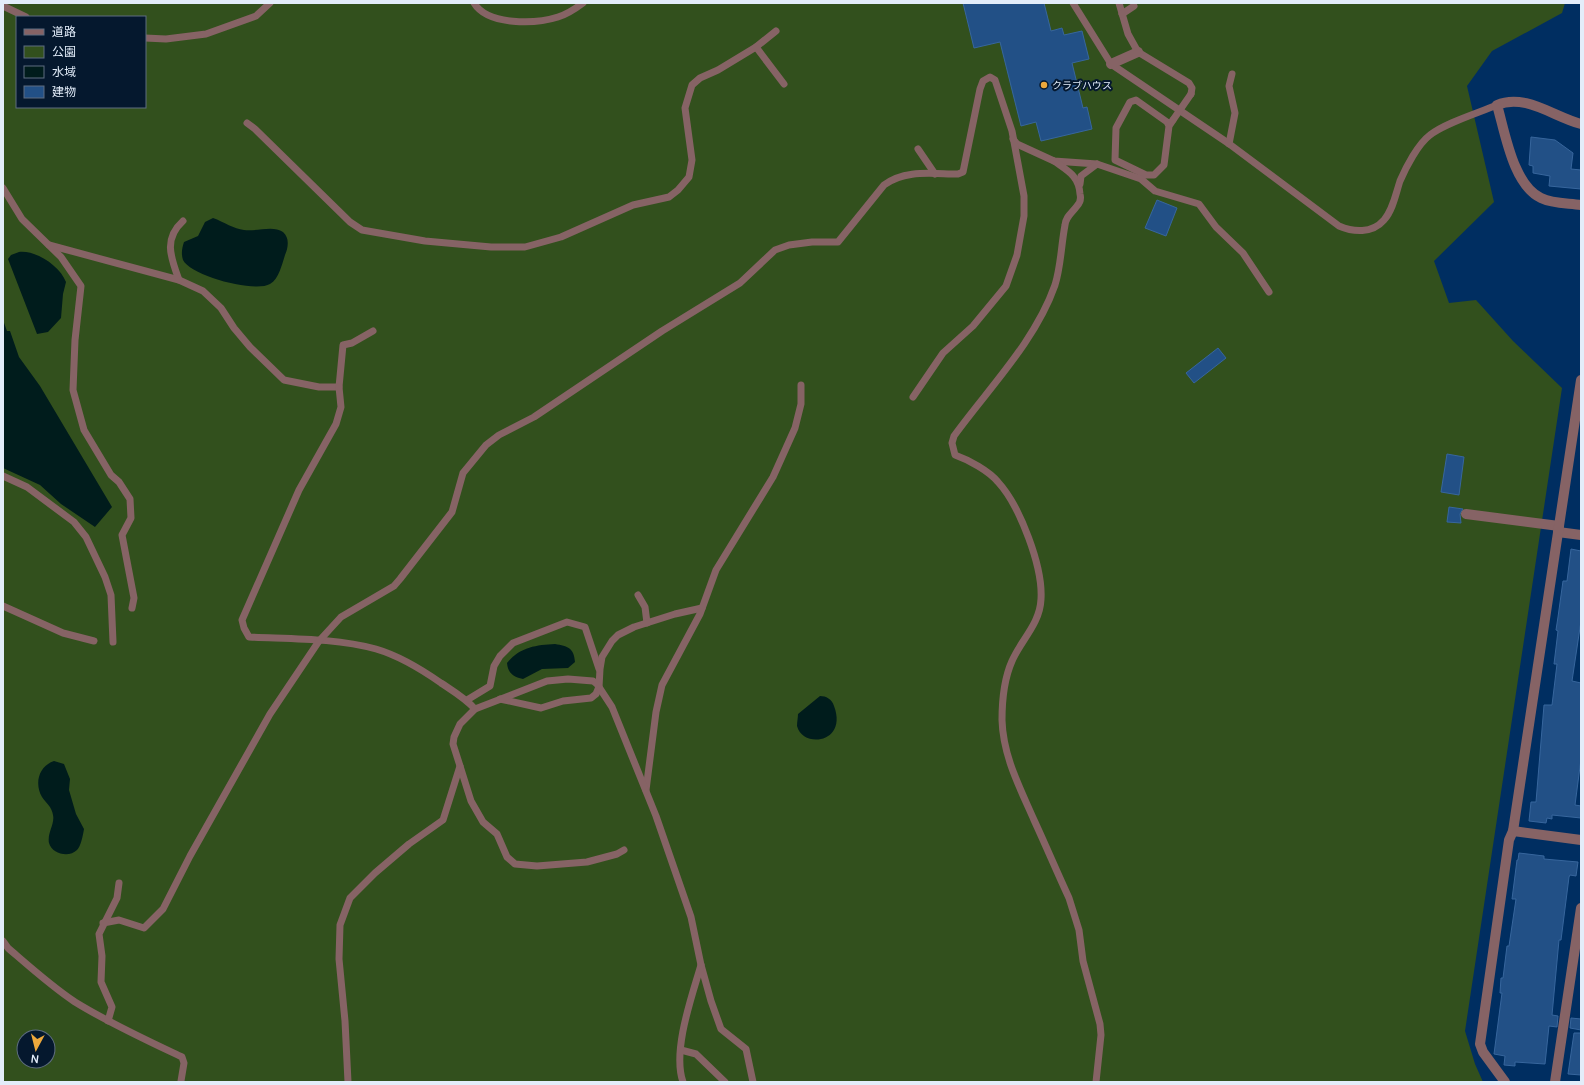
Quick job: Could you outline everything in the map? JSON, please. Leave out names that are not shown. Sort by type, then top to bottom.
[{"type":"street","points":[[1110,64],[1138,52]]},
{"type":"street","points":[[1581,124],[1567,120],[1522,101],[1505,101],[1497,105],[1518,174],[1526,186],[1533,193],[1542,198],[1555,202],[1581,205]]},
{"type":"street","points":[[1505,1082],[1483,1052],[1480,1044],[1509,840],[1513,830],[1581,380]]},
{"type":"street","points":[[1466,514],[1559,529],[1581,536]]},
{"type":"street","points":[[1513,830],[1581,840]]},
{"type":"street","points":[[1555,1082],[1581,908]]},
{"type":"lane","points":[[146,38],[180,38],[206,34],[256,16],[270,3]]},
{"type":"lane","points":[[474,3],[477,9],[488,15],[510,21],[534,23],[559,17],[583,3]]},
{"type":"lane","points":[[1074,3],[1110,64],[1230,144],[1339,226],[1348,230],[1369,230],[1384,220],[1394,201],[1401,180],[1411,158],[1429,135],[1497,105]]},
{"type":"lane","points":[[1119,3],[1128,34],[1138,52],[1189,83],[1192,88],[1191,94],[1171,123],[1164,165],[1154,175],[1146,175],[1115,160],[1116,128],[1130,102],[1136,100],[1167,122],[1171,123]]},
{"type":"lane","points":[[3,6],[24,16]]},
{"type":"lane","points":[[1122,14],[1134,6]]},
{"type":"lane","points":[[247,123],[255,129],[350,222],[362,230],[425,241],[491,247],[525,246],[561,238],[633,205],[669,197],[678,190],[689,177],[692,160],[685,108],[692,85],[700,78],[718,70],[756,47],[776,31]]},
{"type":"lane","points":[[756,47],[784,84]]},
{"type":"lane","points":[[1230,144],[1235,113],[1229,86],[1232,74]]},
{"type":"lane","points":[[103,923],[119,920],[144,928],[163,909],[190,856],[270,714],[319,641],[341,617],[394,586],[400,579],[452,512],[463,473],[486,445],[499,435],[534,417],[662,331],[740,283],[775,250],[789,245],[812,242],[838,242],[884,185],[891,180],[907,174],[958,174],[963,172],[980,89],[983,81],[990,77],[995,80],[1004,104],[1018,159],[1024,207],[1017,255],[1006,286],[996,300],[973,326],[943,353],[913,397]]},
{"type":"lane","points":[[1012,138],[1017,144],[1054,161],[1073,174],[1080,184]]},
{"type":"lane","points":[[918,149],[935,174]]},
{"type":"lane","points":[[1054,161],[1097,164],[1141,179],[1155,191],[1199,204],[1216,227],[1242,253],[1269,292]]},
{"type":"lane","points":[[1096,1082],[1101,1035],[1100,1024],[1082,961],[1076,916],[1014,776],[1005,745],[1002,721],[1003,700],[1008,671],[1012,660],[1036,620],[1041,599],[1038,568],[1016,508],[1004,488],[991,474],[955,455],[952,443],[954,436],[997,382],[1045,310],[1060,266],[1065,224],[1069,213],[1078,205],[1081,197],[1080,176],[1097,164]]},
{"type":"lane","points":[[3,188],[22,219],[65,263],[82,286],[74,348],[74,390],[84,430],[111,475],[119,482],[130,499],[131,518],[122,535],[134,598],[132,608]]},
{"type":"lane","points":[[179,280],[171,259],[170,247],[172,234],[175,228],[183,221]]},
{"type":"lane","points":[[48,245],[179,280],[203,291],[216,303],[250,346],[284,380],[319,387],[339,387]]},
{"type":"lane","points":[[373,331],[352,343],[343,345],[339,387],[341,407],[336,424],[299,490],[242,620],[244,628],[249,637],[342,643],[376,649],[399,658],[425,672],[467,700],[475,708]]},
{"type":"lane","points":[[646,792],[656,712],[662,685],[702,608],[716,570],[773,477],[795,428],[801,404],[801,386]]},
{"type":"lane","points":[[3,476],[27,487],[74,522],[86,537],[105,577],[111,595],[113,642]]},
{"type":"lane","points":[[638,596],[645,607],[647,623]]},
{"type":"lane","points":[[3,606],[63,633],[94,642]]},
{"type":"lane","points":[[500,699],[541,708],[564,702],[592,698],[599,688],[602,658],[612,641],[618,635],[647,623],[702,608]]},
{"type":"lane","points":[[467,700],[490,686],[494,666],[500,656],[513,643],[567,622],[585,627],[600,669]]},
{"type":"lane","points":[[624,850],[617,854],[587,862],[538,866],[515,864],[506,857],[497,834],[483,822],[471,801],[453,744],[454,737],[460,724],[475,708],[518,693],[546,681],[568,679],[593,681],[599,688],[612,707],[646,792],[691,917],[701,966],[711,1001],[722,1030],[746,1049],[753,1082]]},
{"type":"lane","points":[[348,1082],[345,1021],[339,959],[340,925],[350,898],[375,873],[409,844],[443,820],[460,766]]},
{"type":"lane","points":[[108,1021],[112,1007],[101,982],[102,956],[98,934],[117,898],[119,883]]},
{"type":"lane","points":[[3,941],[8,948],[48,983],[75,1002],[108,1021],[182,1057],[184,1063],[180,1081]]},
{"type":"lane","points":[[683,1082],[680,1074],[681,1050],[686,1016],[701,966]]},
{"type":"lane","points":[[681,1050],[696,1054],[725,1082]]},
{"type":"green space","points":[[3,3],[1565,3],[1562,13],[1492,51],[1467,86],[1494,202],[1434,261],[1449,303],[1476,300],[1513,341],[1562,388],[1465,1031],[1475,1064],[1483,1082],[3,1082]]},
{"type":"water","points":[[213,218],[240,229],[274,229],[285,234],[288,240],[287,249],[280,271],[273,282],[262,286],[238,285],[210,277],[188,266],[182,258],[184,242],[198,236],[205,222]]},
{"type":"water","points":[[19,252],[26,252],[40,256],[47,260],[59,270],[66,282],[63,294],[61,318],[48,332],[37,334],[8,259],[11,255]]},
{"type":"water","points":[[3,320],[7,331],[10,331],[19,357],[40,386],[112,507],[95,527],[61,504],[40,485],[3,468]]},
{"type":"water","points":[[555,644],[570,648],[572,651],[575,662],[568,668],[542,669],[523,679],[514,676],[510,672],[507,663],[517,653],[535,646]]},
{"type":"water","points":[[820,696],[827,697],[832,701],[837,718],[835,728],[830,735],[815,740],[807,738],[801,733],[797,726],[798,714]]},
{"type":"water","points":[[54,761],[64,764],[70,779],[69,790],[76,814],[84,829],[82,840],[77,850],[70,854],[61,854],[57,852],[49,843],[53,815],[50,807],[42,797],[38,786],[39,776],[42,771],[49,763]]},
{"type":"building","name":"クラブハウス","points":[[963,3],[1044,3],[1051,31],[1062,28],[1064,35],[1082,31],[1089,59],[1072,63],[1083,108],[1087,107],[1092,129],[1041,141],[1036,122],[1021,126],[1000,42],[974,48]]},
{"type":"building","points":[[1531,137],[1555,140],[1573,153],[1571,169],[1581,170],[1581,189],[1549,186],[1550,176],[1533,173],[1533,166],[1529,165]]},
{"type":"building","points":[[1157,200],[1177,208],[1166,236],[1145,228]]},
{"type":"building","points":[[1218,348],[1226,358],[1194,383],[1186,373]]},
{"type":"building","points":[[1447,454],[1464,457],[1459,495],[1441,492]]},
{"type":"building","points":[[1449,507],[1463,509],[1460,514],[1461,523],[1447,522]]},
{"type":"building","points":[[1571,549],[1581,551],[1581,621],[1572,681],[1581,683],[1581,759],[1575,805],[1581,806],[1581,818],[1552,815],[1552,819],[1547,818],[1546,823],[1529,821],[1531,802],[1536,802],[1544,705],[1552,705],[1557,664],[1554,664],[1558,631],[1556,630],[1563,581],[1567,581]]},
{"type":"building","points":[[1519,853],[1544,856],[1544,859],[1578,862],[1576,876],[1570,875],[1569,877],[1561,940],[1559,940],[1552,1015],[1558,1016],[1557,1027],[1549,1026],[1545,1064],[1515,1062],[1515,1066],[1504,1065],[1505,1056],[1494,1054],[1502,993],[1500,993],[1501,978],[1503,978],[1507,946],[1509,946],[1516,899],[1512,899]]},
{"type":"building","points":[[1571,1018],[1581,1019],[1581,1030],[1570,1028]]},
{"type":"building","points":[[1574,1033],[1581,1033],[1581,1075],[1568,1074]]},
{"type":"place","name":"クラブハウス","points":[[1044,85]]}]
